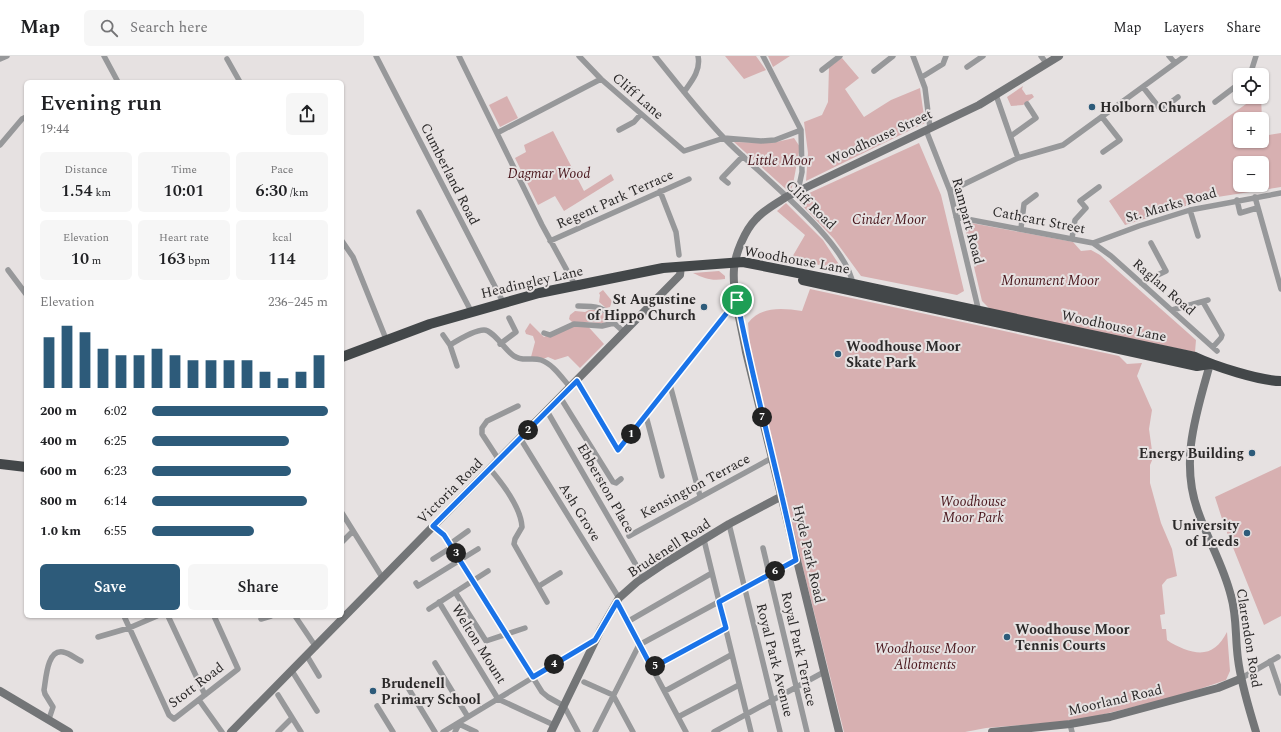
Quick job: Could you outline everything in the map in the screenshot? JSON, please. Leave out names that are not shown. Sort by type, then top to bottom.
[{"type":"highway","name":"Woodhouse Lane","points":[[735,263],[743,262],[776,268],[853,288],[1197,366],[1210,364],[1270,380],[1281,380]]},
{"type":"highway","name":"Headingley Lane","points":[[344,356],[386,339],[503,302],[575,285],[681,266],[735,263]]},
{"type":"highway","points":[[0,464],[24,466]]},
{"type":"street","points":[[0,59],[7,56]]},
{"type":"street","points":[[104,56],[117,80]]},
{"type":"street","name":"Cumberland Road","points":[[376,56],[503,302]]},
{"type":"street","points":[[459,56],[550,241],[575,285]]},
{"type":"street","name":"Cliff Lane","points":[[579,56],[601,79],[684,151],[724,138]]},
{"type":"street","name":"Cliff Road","points":[[654,56],[724,138],[830,241],[850,271],[853,288]]},
{"type":"street","points":[[684,92],[694,78],[700,64],[698,56]]},
{"type":"street","points":[[763,56],[801,130],[802,172],[798,191]]},
{"type":"street","points":[[822,70],[839,56]]},
{"type":"street","points":[[874,71],[893,56]]},
{"type":"street","name":"Rampart Road","points":[[913,56],[922,77],[928,129],[950,191],[980,316]]},
{"type":"street","points":[[922,77],[943,64],[946,56]]},
{"type":"street","points":[[967,67],[982,56]]},
{"type":"street","points":[[1041,56],[1047,64]]},
{"type":"street","name":"Woodhouse Street","points":[[735,263],[752,223],[786,198],[996,95],[1059,56]]},
{"type":"street","points":[[1169,56],[1175,63]]},
{"type":"street","points":[[950,191],[1018,158],[1063,145],[1185,56]]},
{"type":"street","points":[[1252,68],[1256,56]]},
{"type":"street","points":[[227,59],[239,80]]},
{"type":"street","points":[[497,133],[601,79]]},
{"type":"street","points":[[1143,87],[1161,110],[1178,97]]},
{"type":"street","points":[[1215,102],[1233,88]]},
{"type":"street","points":[[996,95],[1018,158]]},
{"type":"street","points":[[1011,136],[1036,118],[1027,104]]},
{"type":"street","points":[[619,130],[634,122],[641,114]]},
{"type":"street","points":[[1102,117],[1120,140],[1103,152]]},
{"type":"street","points":[[0,145],[24,118]]},
{"type":"street","points":[[724,138],[761,141],[775,140],[801,130]]},
{"type":"street","points":[[728,183],[722,178],[743,156]]},
{"type":"street","name":"Regent Park Terrace","points":[[550,241],[689,179]]},
{"type":"street","points":[[1072,238],[1075,220],[1086,208],[1080,201],[1099,187]]},
{"type":"street","points":[[660,191],[675,227],[680,255]]},
{"type":"street","name":"St. Marks Road","points":[[1093,243],[1132,228],[1190,210],[1281,193]]},
{"type":"street","points":[[1021,228],[1024,204],[1036,195]]},
{"type":"street","points":[[1254,198],[1281,289]]},
{"type":"street","points":[[1237,200],[1240,213],[1257,208]]},
{"type":"street","points":[[1190,210],[1198,236]]},
{"type":"street","points":[[419,212],[471,311]]},
{"type":"street","name":"Cathcart Street","points":[[956,216],[1093,243]]},
{"type":"street","name":"Raglan Road","points":[[1093,243],[1141,283],[1215,349],[1222,335],[1206,301],[1172,310]]},
{"type":"street","points":[[1141,283],[1166,272],[1151,243]]},
{"type":"street","points":[[344,244],[352,256],[386,339]]},
{"type":"street","name":"Hyde Park Road","points":[[735,263],[734,273],[737,300],[746,352],[839,732]]},
{"type":"street","name":"Victoria Road","points":[[344,617],[680,275],[681,266]]},
{"type":"street","points":[[8,270],[24,291]]},
{"type":"street","points":[[577,381],[618,450],[737,300]]},
{"type":"street","points":[[578,306],[599,307],[611,315],[614,323],[624,332]]},
{"type":"street","points":[[500,344],[516,332],[509,318]]},
{"type":"street","points":[[544,333],[550,335],[574,324],[602,326],[614,323]]},
{"type":"street","points":[[450,345],[480,330],[486,330],[490,332],[500,344],[519,359],[539,359],[550,365],[570,387]]},
{"type":"street","points":[[443,335],[450,345],[457,366]]},
{"type":"street","name":"Clarendon Road","points":[[1210,364],[1192,431],[1189,455],[1190,474],[1198,513],[1217,553],[1232,597],[1240,679],[1256,732]]},
{"type":"street","points":[[670,385],[700,496]]},
{"type":"street","points":[[560,397],[613,482],[616,483],[621,479]]},
{"type":"street","points":[[499,460],[482,434],[482,428],[487,422],[518,406]]},
{"type":"street","name":"Ebberston Place","points":[[547,411],[643,577]]},
{"type":"street","points":[[646,416],[662,476]]},
{"type":"street","name":"Ash Grove","points":[[520,438],[618,600],[627,622],[686,732]]},
{"type":"street","name":"Kensington Terrace","points":[[629,536],[772,458]]},
{"type":"street","points":[[490,469],[502,482],[521,523],[522,527],[515,539],[514,544],[547,602]]},
{"type":"street","name":"Brudenell Road","points":[[553,729],[595,640],[618,600],[643,577],[729,524],[782,496]]},
{"type":"street","points":[[344,516],[382,577]]},
{"type":"street","name":"Royal Park Avenue","points":[[729,524],[780,732]]},
{"type":"street","points":[[433,526],[444,535],[533,677],[548,698],[564,706],[578,732]]},
{"type":"street","points":[[344,540],[353,531]]},
{"type":"street","points":[[433,559],[468,532]]},
{"type":"street","points":[[704,540],[751,732]]},
{"type":"street","name":"Royal Park Terrace","points":[[763,548],[807,732]]},
{"type":"street","points":[[416,583],[418,586],[478,549]]},
{"type":"street","points":[[595,732],[639,645],[796,560]]},
{"type":"street","points":[[429,608],[488,572]]},
{"type":"street","points":[[627,622],[712,573]]},
{"type":"street","points":[[539,586],[560,574]]},
{"type":"street","points":[[455,592],[486,641],[525,628]]},
{"type":"street","name":"Welton Mount","points":[[438,602],[498,698]]},
{"type":"street","points":[[125,618],[129,628]]},
{"type":"street","points":[[98,637],[129,628],[152,618]]},
{"type":"street","points":[[169,618],[205,695]]},
{"type":"street","name":"Stott Road","points":[[129,628],[169,715],[174,719],[238,669],[215,618]]},
{"type":"street","points":[[296,618],[316,647]]},
{"type":"street","name":"Victoria Road","points":[[231,732],[343,618]]},
{"type":"street","points":[[652,668],[726,628]]},
{"type":"street","points":[[443,732],[595,640]]},
{"type":"street","points":[[49,719],[53,707],[44,694],[44,690],[50,660],[55,654],[62,652],[81,661]]},
{"type":"street","points":[[665,691],[731,655]]},
{"type":"street","points":[[306,656],[319,676]]},
{"type":"street","points":[[1240,679],[1278,657]]},
{"type":"street","points":[[1270,661],[1280,686],[1281,693]]},
{"type":"street","points":[[434,663],[468,717]]},
{"type":"street","points":[[292,671],[317,711]]},
{"type":"street","points":[[714,732],[824,672]]},
{"type":"street","name":"Moorland Road","points":[[992,732],[1071,728],[1218,688],[1240,679]]},
{"type":"street","points":[[584,682],[613,696],[633,732]]},
{"type":"street","points":[[678,717],[739,685]]},
{"type":"street","points":[[407,686],[435,732]]},
{"type":"street","points":[[0,691],[69,732]]},
{"type":"street","points":[[278,695],[301,732]]},
{"type":"street","points":[[498,698],[553,729]]},
{"type":"street","points":[[199,700],[222,732]]},
{"type":"street","points":[[377,706],[393,732]]},
{"type":"street","points":[[278,732],[292,718]]},
{"type":"street","points":[[455,732],[460,723]]},
{"type":"street","points":[[460,723],[476,732]]},
{"type":"green space","points":[[725,56],[756,56],[766,70],[744,79]]},
{"type":"green space","points":[[768,56],[790,56],[773,67]]},
{"type":"green space","points":[[842,58],[859,78],[845,89],[864,117],[891,100],[920,88],[925,123],[806,181],[808,153],[804,122],[822,115],[828,102],[829,67]]},
{"type":"green space","points":[[1023,86],[1022,89],[1026,95],[1032,94],[1034,97],[1023,105],[1011,106],[1007,97]]},
{"type":"green space","points":[[507,96],[518,118],[500,127],[489,105]]},
{"type":"green space","points":[[1246,104],[1261,104],[1262,112],[1235,112]]},
{"type":"green space","points":[[1233,113],[1233,148],[1269,148],[1269,135],[1281,133],[1281,187],[1269,189],[1269,156],[1233,156],[1233,192],[1249,192],[1211,198],[1125,225],[1109,201]]},
{"type":"green space","name":"Dagmar Wood","points":[[553,131],[584,191],[611,174],[614,180],[564,211],[555,196],[538,205],[515,158],[526,152],[524,145]]},
{"type":"green space","name":"Little Moor","points":[[794,138],[800,147],[793,184],[791,190],[788,191],[734,142],[772,143]]},
{"type":"green space","name":"Cinder Moor","points":[[919,143],[941,195],[964,291],[957,295],[861,276],[834,239],[796,199]]},
{"type":"green space","points":[[786,203],[823,240],[840,266],[838,269],[791,259],[805,235],[777,211]]},
{"type":"green space","name":"Monument Moor","points":[[966,222],[1073,242],[1081,251],[1091,250],[1100,255],[1196,340],[1195,352],[991,310],[982,301],[964,224]]},
{"type":"green space","points":[[719,271],[725,276],[725,279],[709,279],[693,273]]},
{"type":"green space","name":"Woodhouse Moor Park","points":[[810,289],[1119,356],[1127,364],[1142,363],[1137,376],[1152,410],[1149,429],[1153,458],[1150,465],[1150,483],[1161,523],[1172,549],[1177,576],[1167,579],[1162,585],[1165,614],[1160,615],[1162,629],[1166,629],[1167,640],[1173,644],[1184,649],[1198,652],[1210,651],[1215,648],[1227,632],[1230,671],[1226,680],[1179,696],[1092,717],[1058,722],[986,728],[965,732],[844,732],[751,360],[748,323],[753,317],[766,311],[787,309],[802,311]]},
{"type":"green space","points":[[603,290],[612,301],[610,307],[606,308],[599,302],[599,293]]},
{"type":"green space","points":[[595,310],[596,313],[605,313],[610,319],[609,321],[602,323],[584,322],[604,344],[580,368],[568,356],[555,360],[548,357],[543,359],[531,357],[535,342],[533,336],[526,334],[525,331],[530,323],[544,337],[573,323],[569,319],[570,315],[575,311],[585,312]]},
{"type":"green space","points":[[1281,466],[1281,616],[1264,625],[1224,525],[1215,497]]},
{"type":"place","name":"Holborn Church","points":[[1092,107]]},
{"type":"place","name":"St Augustine of Hippo Church","points":[[704,307]]},
{"type":"place","name":"Woodhouse Moor Skate Park","points":[[838,354]]},
{"type":"place","name":"Energy Building","points":[[1252,453]]},
{"type":"place","name":"University of Leeds","points":[[1247,533]]},
{"type":"place","name":"Woodhouse Moor Tennis Courts","points":[[1007,637]]},
{"type":"place","name":"Brudenell Primary School","points":[[373,691]]},
{"type":"route","points":[[737,300],[746,352],[784,500],[796,560],[719,602],[726,628],[652,668],[617,602],[595,640],[533,677],[444,535],[433,526],[577,381],[618,450],[737,300]]},
{"type":"park label","name":"Woodhouse Moor Allotments","points":[[925,656]]}]
